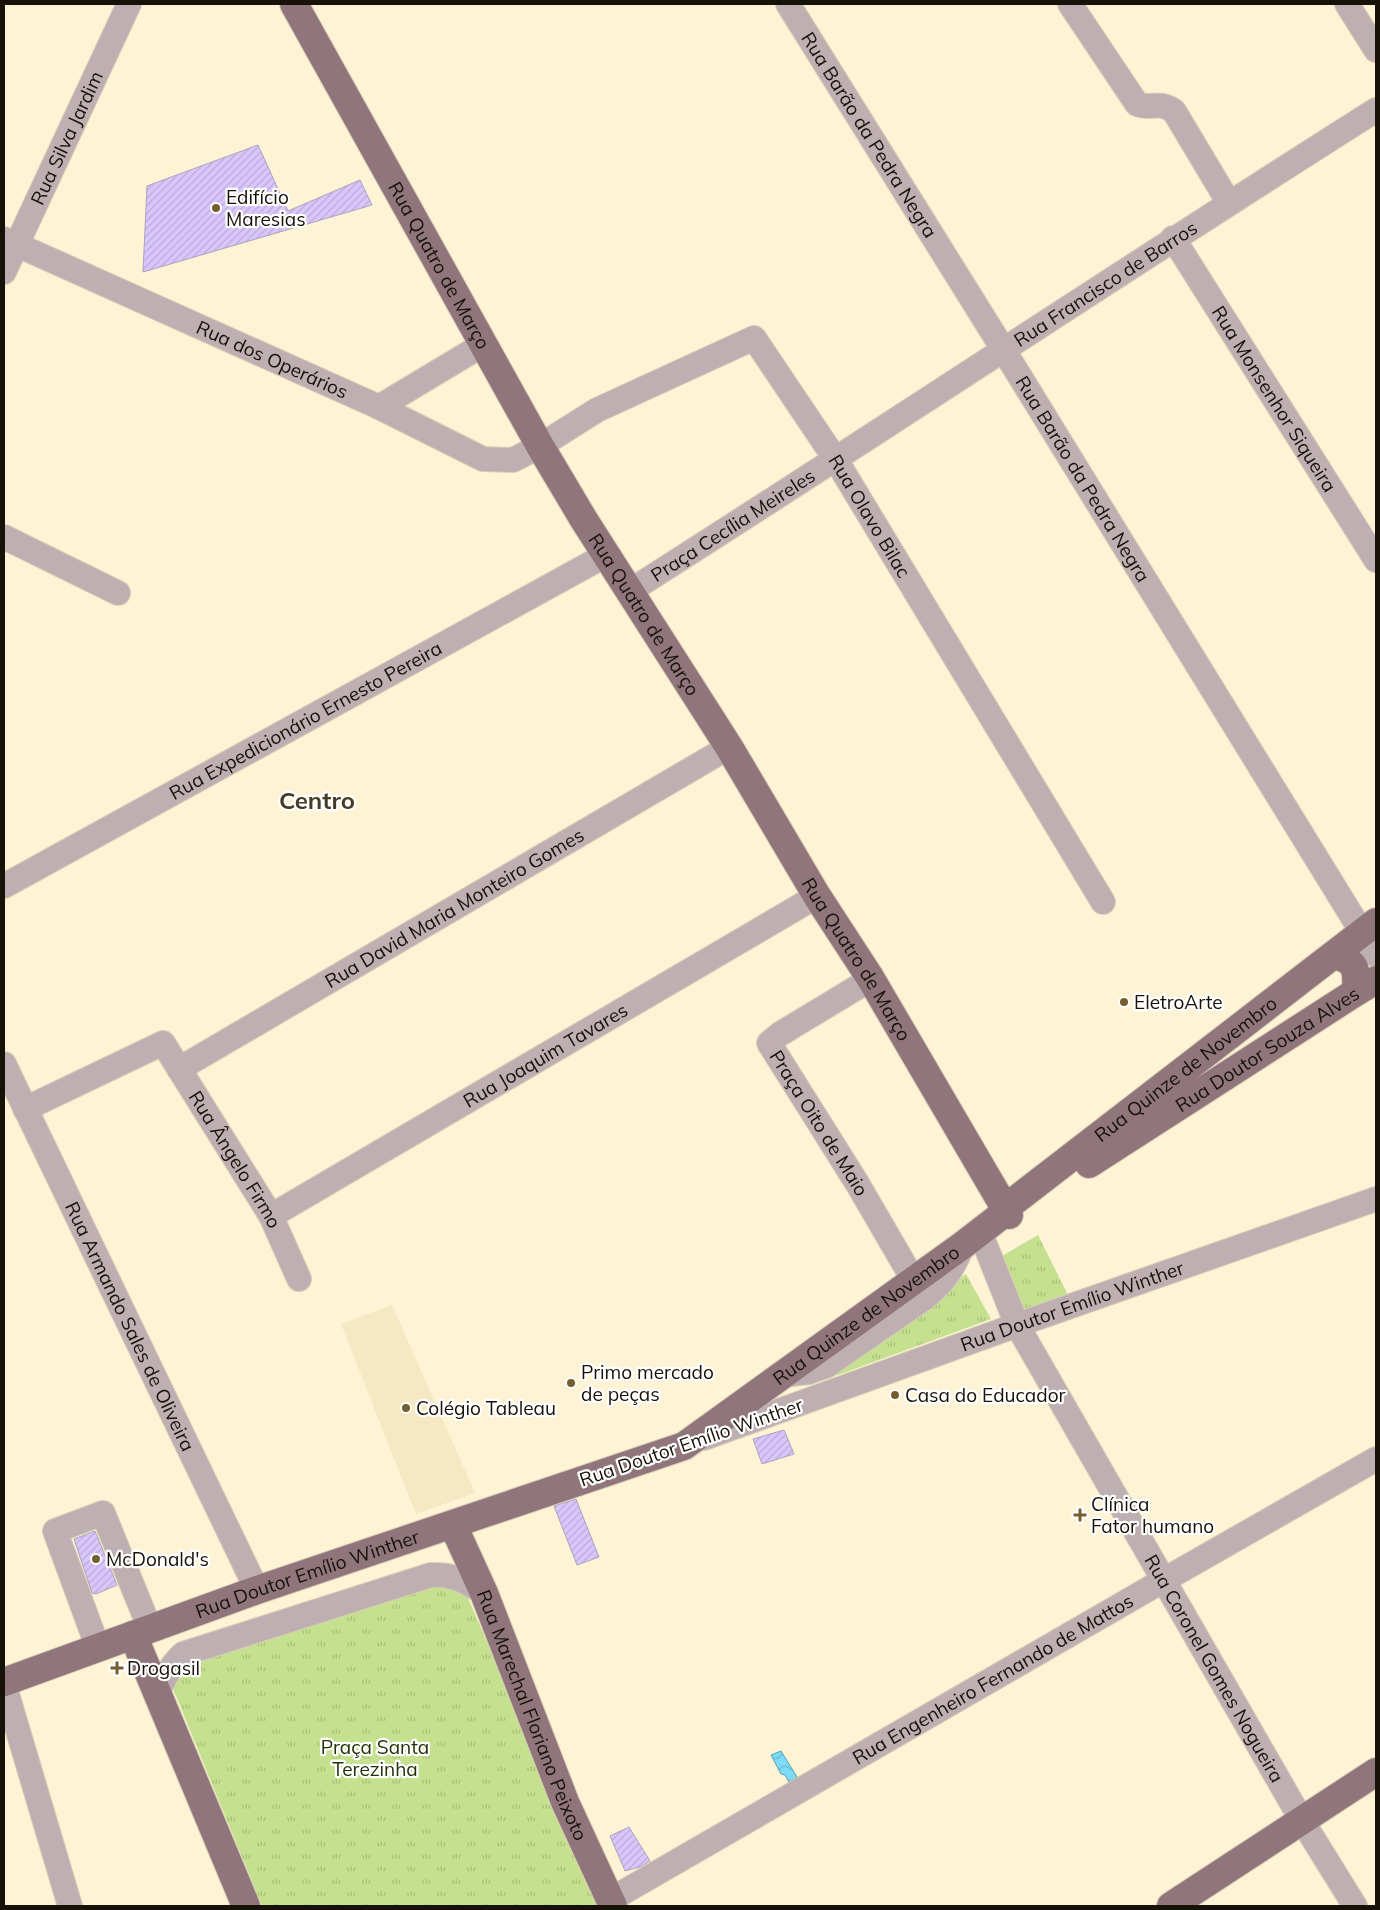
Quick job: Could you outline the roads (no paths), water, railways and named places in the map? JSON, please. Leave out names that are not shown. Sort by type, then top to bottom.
[{"type":"main road","name":"Rua Quatro de Março","points":[[294,4],[540,446],[606,555],[729,747],[817,896],[871,979],[991,1224]]},
{"type":"main road","name":"Rua Quinze de Novembro","points":[[684,1446],[914,1282],[991,1224],[1334,955],[1372,937]]},
{"type":"main road","points":[[1334,955],[1346,958],[1366,986]]},
{"type":"main road","name":"Rua Doutor Souza Alves","points":[[991,1224],[1366,986]]},
{"type":"main road","name":"Rua Doutor Emílio Winther","points":[[4,1683],[257,1590],[684,1446]]},
{"type":"main road","name":"Rua Marechal Floriano Peixoto","points":[[453,1525],[484,1593],[565,1802],[612,1903]]},
{"type":"main road","points":[[142,1632],[158,1696],[246,1906]]},
{"type":"main road","points":[[1171,1906],[1301,1819],[1376,1772]]},
{"type":"street","name":"Rua Silva Jardim","points":[[4,272],[10,242],[129,4]]},
{"type":"street","name":"Rua Barão da Pedra Negra","points":[[788,4],[1372,937]]},
{"type":"street","points":[[1070,4],[1137,104],[1143,107],[1162,104],[1174,111],[1229,203]]},
{"type":"street","points":[[1347,4],[1376,50]]},
{"type":"street","name":"Rua Francisco de Barros","points":[[836,460],[1173,238],[1376,110]]},
{"type":"street","name":"Rua Monsenhor Siqueira","points":[[1173,238],[1376,560]]},
{"type":"street","name":"Rua dos Operários","points":[[10,242],[378,407],[483,459],[513,460],[540,446]]},
{"type":"street","name":"Rua Olavo Bilac","points":[[540,446],[597,410],[754,338],[836,460],[1104,902]]},
{"type":"street","points":[[378,407],[484,344]]},
{"type":"street","name":"Praça Cecília Meireles","points":[[630,591],[836,460]]},
{"type":"street","points":[[4,537],[118,593]]},
{"type":"street","name":"Rua Expedicionário Ernesto Pereira","points":[[4,886],[606,555]]},
{"type":"street","name":"Rua David Maria Monteiro Gomes","points":[[179,1069],[729,747]]},
{"type":"street","name":"Rua Joaquim Tavares","points":[[271,1216],[817,896]]},
{"type":"street","name":"Praça Oito de Maio","points":[[871,979],[780,1034],[769,1043],[857,1182],[914,1282]]},
{"type":"street","name":"Rua Ângelo Firmo","points":[[25,1109],[163,1043],[271,1216],[299,1279]]},
{"type":"street","name":"Rua Armando Sales de Oliveira","points":[[4,1064],[257,1590]]},
{"type":"street","name":"Rua Doutor Emílio Winther","points":[[684,1446],[1018,1325],[1376,1199]]},
{"type":"street","points":[[784,1375],[809,1372],[826,1366],[926,1297],[940,1285],[991,1224]]},
{"type":"street","name":"Rua Quatro de Março","points":[[991,1224],[1018,1325]]},
{"type":"street","name":"Rua Coronel Gomes Nogueira","points":[[1018,1325],[1301,1819],[1355,1906]]},
{"type":"street","name":"Rua Engenheiro Fernando de Mattos","points":[[612,1903],[1164,1580],[1376,1459]]},
{"type":"street","points":[[98,1648],[55,1531],[103,1513],[142,1632]]},
{"type":"street","points":[[158,1696],[164,1677],[183,1654],[431,1575],[445,1574],[459,1578],[484,1593]]},
{"type":"street","points":[[4,1683],[70,1906]]},
{"type":"water","points":[[781,1751],[797,1777],[789,1782],[785,1775],[781,1774],[771,1755]]},
{"type":"place","name":"Edifício Maresias","points":[[216,208]]},
{"type":"place","name":"EletroArte","points":[[1124,1002]]},
{"type":"place","name":"Primo mercado de peças","points":[[571,1383]]},
{"type":"place","name":"Casa do Educador","points":[[895,1395]]},
{"type":"place","name":"Colégio Tableau","points":[[406,1408]]},
{"type":"place","name":"Clínica Fator humano","points":[[1080,1515]]},
{"type":"place","name":"McDonald's","points":[[96,1559]]},
{"type":"place","name":"Drogasil","points":[[117,1668]]},
{"type":"district","name":"Centro","points":[[317,801]]},
{"type":"park label","name":"Praça Santa Terezinha","points":[[375,1758]]}]
